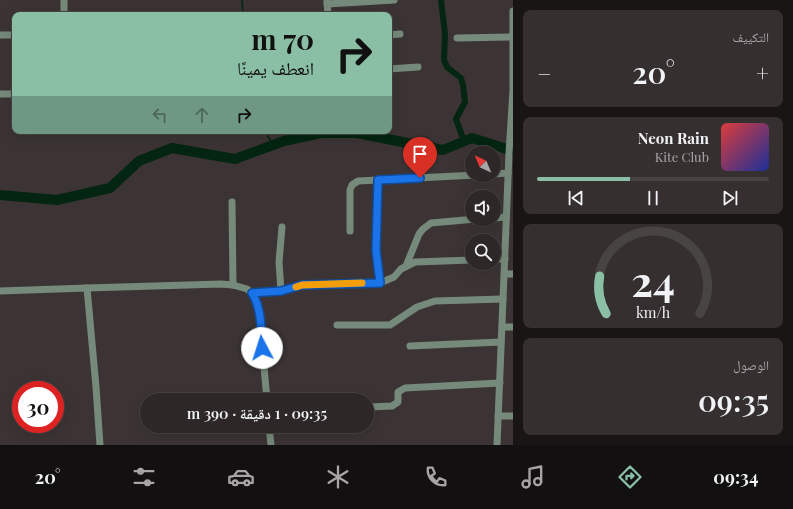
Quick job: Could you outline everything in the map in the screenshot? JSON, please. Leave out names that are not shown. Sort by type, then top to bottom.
[{"type":"street","points":[[64,0],[64,12]]},
{"type":"street","points":[[328,12],[327,2],[394,0]]},
{"type":"street","points":[[497,445],[505,259],[510,224],[506,217],[513,90],[513,11]]},
{"type":"street","points":[[392,35],[400,34]]},
{"type":"street","points":[[0,36],[10,35]]},
{"type":"street","points":[[457,38],[512,37]]},
{"type":"street","points":[[392,69],[418,67]]},
{"type":"street","points":[[0,94],[12,94]]},
{"type":"street","points":[[501,174],[508,173]]},
{"type":"street","points":[[350,230],[350,190],[352,185],[358,182],[465,176]]},
{"type":"street","points":[[378,180],[376,250],[380,283]]},
{"type":"street","points":[[232,202],[233,285]]},
{"type":"street","points":[[501,217],[506,217]]},
{"type":"street","points":[[406,266],[419,234],[423,229],[432,223],[465,220]]},
{"type":"street","points":[[281,291],[279,262],[282,227]]},
{"type":"street","points":[[252,293],[281,291],[302,285],[380,283],[394,278],[406,266],[415,262],[465,260]]},
{"type":"street","points":[[505,274],[513,274]]},
{"type":"street","points":[[0,291],[221,284],[233,285],[247,289],[256,298],[259,312],[266,393]]},
{"type":"street","points":[[87,288],[100,445]]},
{"type":"street","points":[[337,325],[390,325],[417,307],[435,301],[503,299]]},
{"type":"street","points":[[502,327],[513,327]]},
{"type":"street","points":[[410,346],[502,342]]},
{"type":"street","points":[[374,407],[392,406],[398,402],[398,392],[406,388],[500,383]]},
{"type":"street","points":[[498,416],[513,416]]},
{"type":"street","points":[[270,433],[271,445]]},
{"type":"waterway","points":[[242,0],[243,12]]},
{"type":"waterway","points":[[441,0],[445,34],[444,60],[447,67],[461,78],[463,85],[465,102],[456,119],[464,141]]},
{"type":"waterway","points":[[267,134],[273,145]]},
{"type":"waterway","points":[[0,195],[57,200],[110,188],[139,161],[172,148],[235,159],[284,141],[316,134]]},
{"type":"waterway","points":[[362,134],[443,150],[472,138],[513,151]]},
{"type":"slow traffic","points":[[296,287],[302,285],[362,283]]},
{"type":"route","points":[[262,348],[259,312],[256,298],[252,293],[281,291],[302,285],[380,283],[376,250],[378,180],[420,178]]}]
